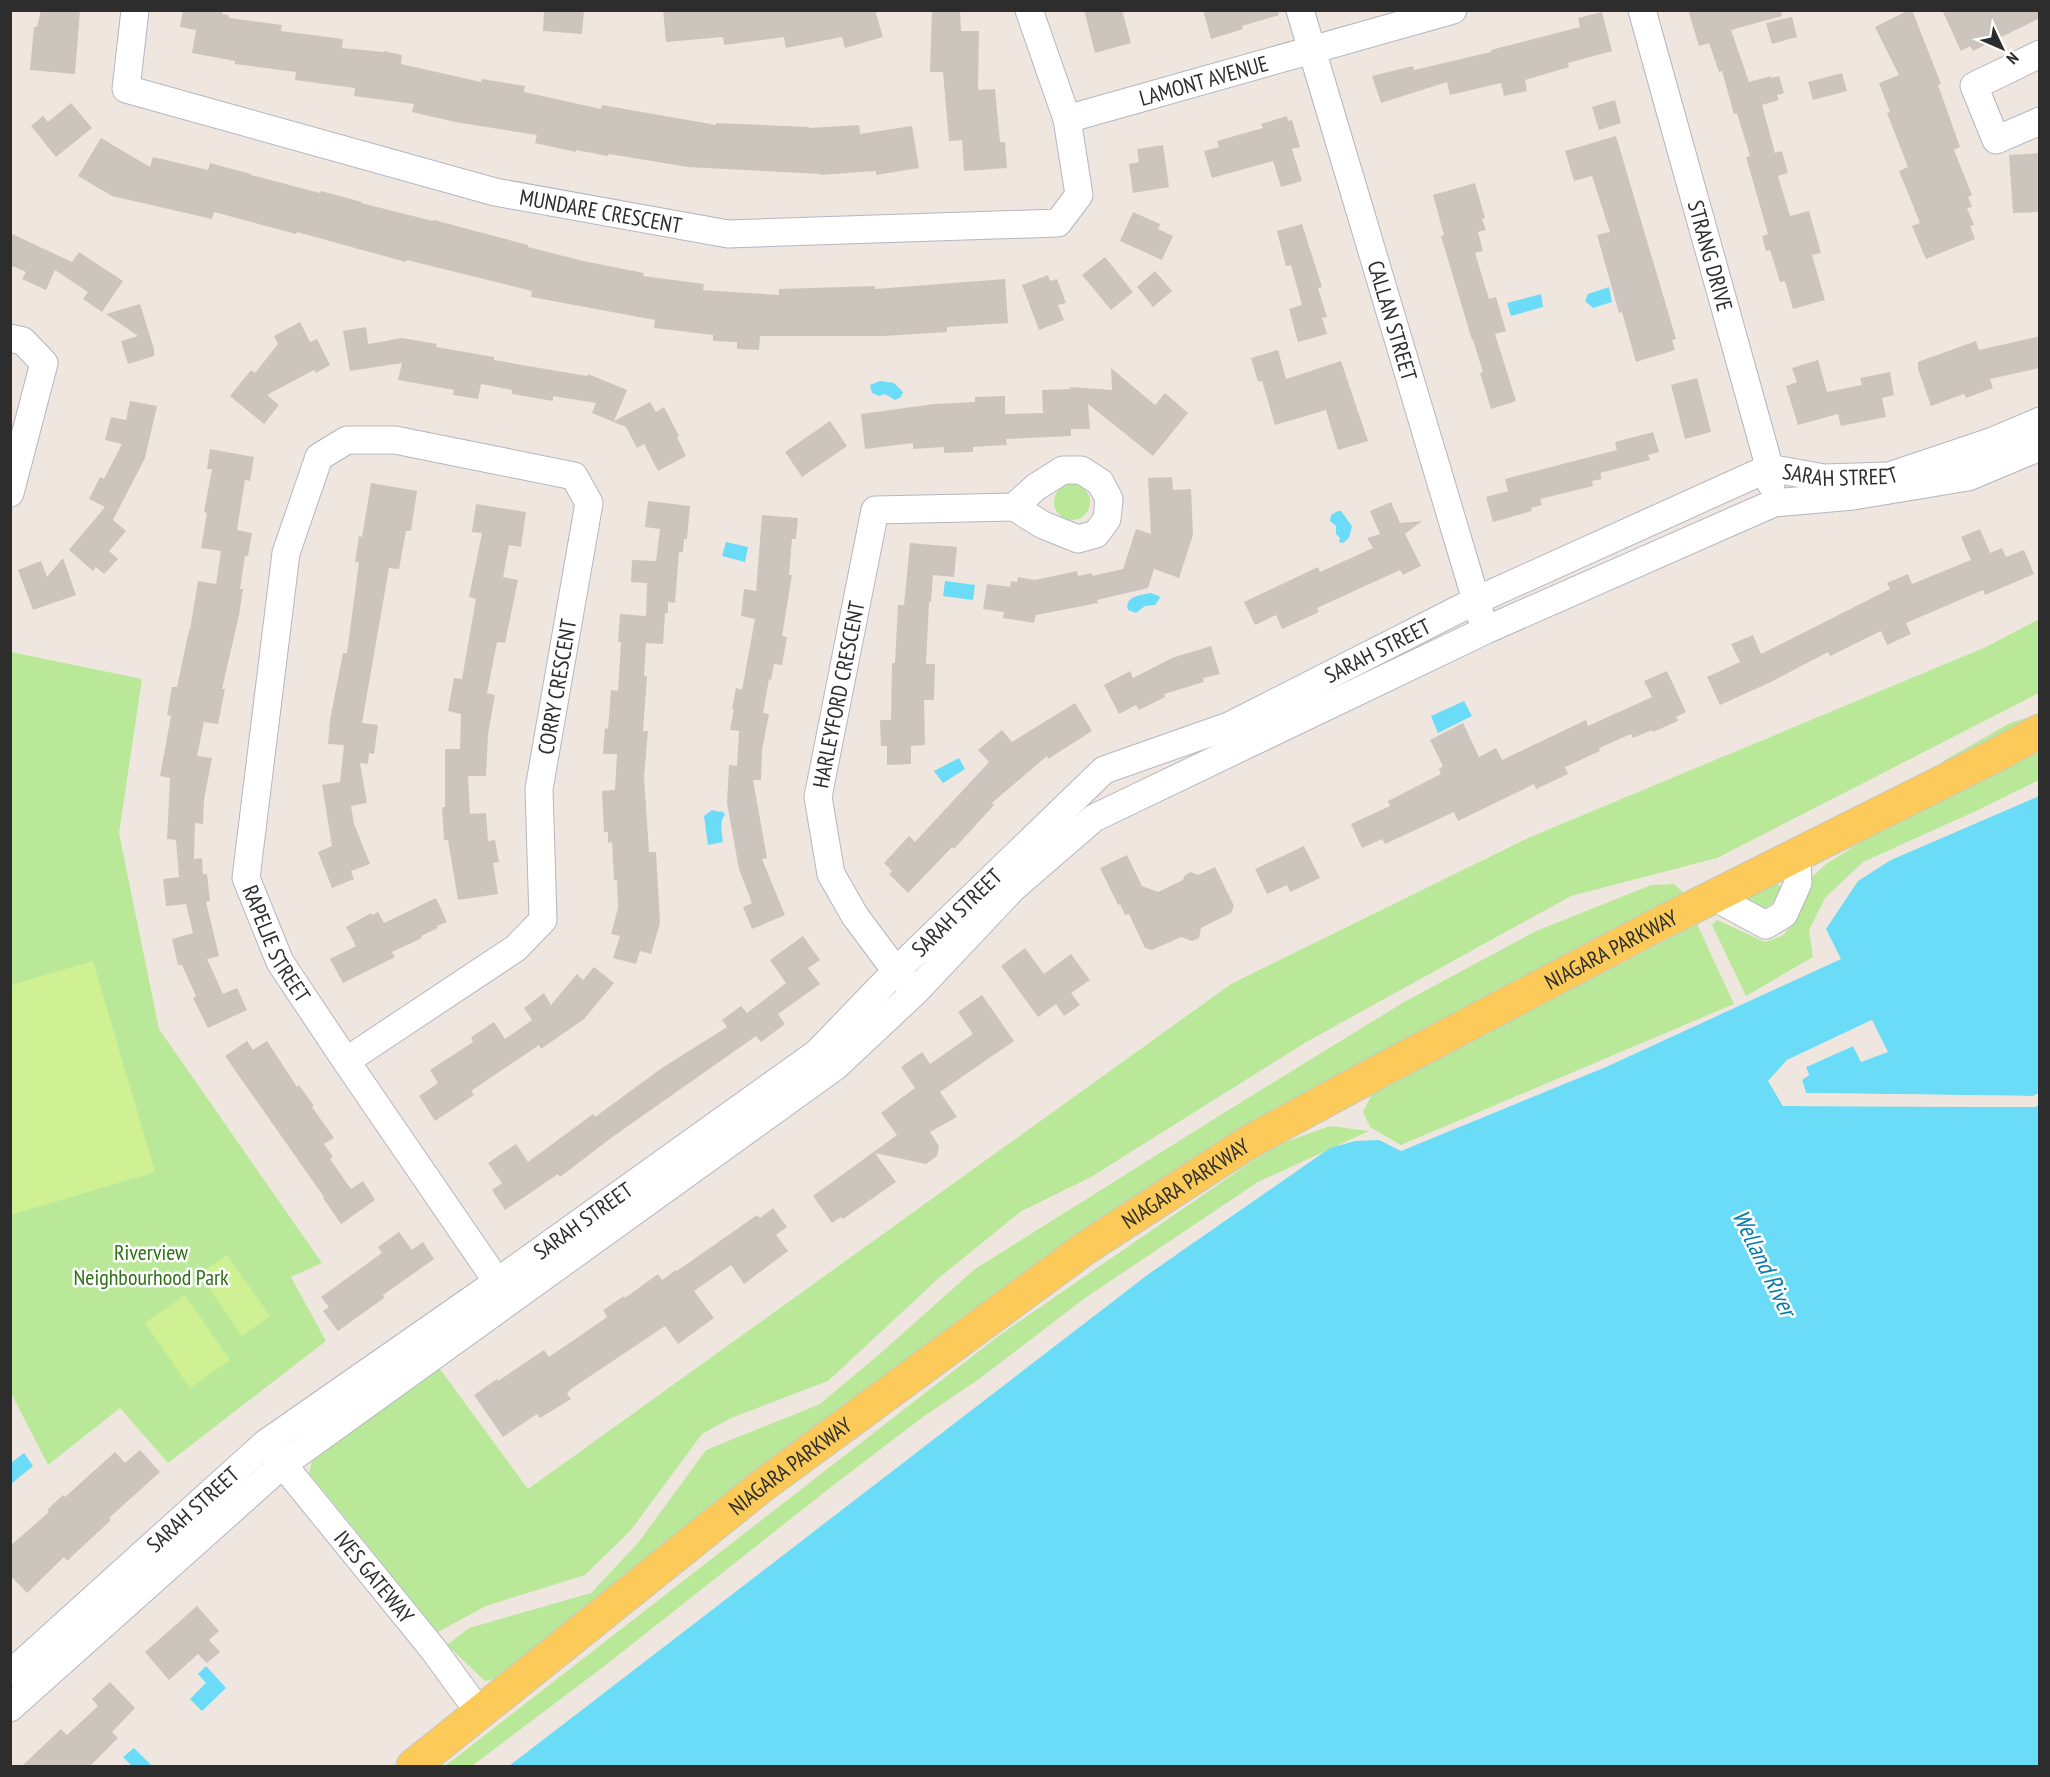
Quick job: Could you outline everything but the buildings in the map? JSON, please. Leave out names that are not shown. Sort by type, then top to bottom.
[{"type":"main road","name":"NIAGARA PARKWAY","points":[[413,1767],[762,1486],[1087,1247],[1249,1142],[1388,1066],[2040,731]]},
{"type":"street","name":"MUNDARE CRESCENT","points":[[135,10],[126,89],[495,192],[728,234],[1058,223],[1078,195],[1067,119]]},
{"type":"street","points":[[1029,10],[1067,119]]},
{"type":"street","name":"CALLAN STREET","points":[[1300,10],[1475,601],[1486,630]]},
{"type":"street","name":"LAMONT AVENUE","points":[[1067,119],[1453,10]]},
{"type":"street","name":"STRANG DRIVE","points":[[1642,10],[1769,468],[1774,503]]},
{"type":"street","points":[[2040,54],[1974,86],[1996,140],[2040,121]]},
{"type":"street","points":[[10,338],[23,341],[44,363],[10,493]]},
{"type":"street","name":"SARAH STREET","points":[[10,1708],[20,1668],[266,1443],[504,1291],[836,1066],[916,991],[1013,888],[1094,818],[1234,736],[1475,601],[1769,468],[1824,478],[1889,476],[1993,441],[2040,421]]},
{"type":"street","name":"CORRY CRESCENT","points":[[319,457],[346,440],[394,441],[574,476],[589,503],[539,789],[543,920],[516,948],[346,1061]]},
{"type":"street","name":"SARAH STREET","points":[[20,1668],[504,1291],[817,1053],[896,971],[1104,770],[1234,736],[1486,630],[1774,503],[1853,496],[1968,477],[2040,447]]},
{"type":"street","name":"RAPELJE STREET","points":[[319,457],[286,553],[246,878],[280,962],[504,1291]]},
{"type":"street","name":"HARLEYFORD CRESCENT","points":[[916,991],[896,971],[855,916],[831,874],[818,797],[875,510],[1014,507]]},
{"type":"street","points":[[1714,897],[1766,925],[1784,914],[1798,883],[1797,856]]},
{"type":"street","name":"IVES GATEWAY","points":[[266,1443],[433,1649],[479,1712]]},
{"type":"green space","points":[[1072,484],[1085,489],[1090,502],[1085,515],[1072,520],[1059,515],[1054,502],[1059,489]]},
{"type":"green space","points":[[2039,619],[2039,693],[1717,858],[1571,896],[1308,1041],[1091,1177],[1020,1212],[940,1277],[828,1381],[731,1418],[702,1434],[631,1530],[585,1575],[486,1606],[438,1632],[309,1473],[314,1452],[437,1365],[528,1489],[1231,984],[1528,838],[1986,647]]},
{"type":"green space","name":"Riverview Neighbourhood Park","points":[[11,652],[142,679],[119,833],[159,1029],[322,1263],[291,1277],[326,1341],[168,1463],[120,1408],[48,1465],[11,1393]]},
{"type":"green space","points":[[2039,714],[2039,717],[1926,777],[1945,760],[2010,723]]},
{"type":"green space","points":[[2039,749],[2039,780],[1863,862],[1825,898],[1809,930],[1813,957],[1746,996],[1712,925],[1717,920],[1765,942],[1782,936],[1793,924],[1807,882],[1826,864],[1864,840]]},
{"type":"green space","points":[[1775,881],[1781,887],[1775,901],[1766,908],[1750,904],[1747,898]]},
{"type":"green space","points":[[1674,884],[1685,894],[1435,1023],[499,1678],[485,1681],[447,1645],[469,1628],[591,1593],[638,1543],[706,1450],[820,1404],[975,1269],[1230,1109],[1404,1002],[1536,931],[1651,885]]},
{"type":"green space","points":[[1697,924],[1734,1004],[1401,1145],[1370,1127],[1363,1112],[1373,1092]]},
{"type":"green space","points":[[93,961],[155,1172],[11,1215],[11,985]]},
{"type":"green space","points":[[1330,1126],[1369,1131],[1258,1182],[1085,1298],[831,1487],[602,1668],[472,1766],[445,1766],[1001,1334],[1274,1146]]},
{"type":"green space","points":[[227,1255],[270,1316],[242,1336],[199,1274]]},
{"type":"green space","points":[[185,1295],[230,1360],[190,1388],[145,1323]]},
{"type":"water","points":[[1609,287],[1612,302],[1593,308],[1585,301],[1588,294]]},
{"type":"water","points":[[1541,294],[1543,307],[1511,316],[1507,303]]},
{"type":"water","points":[[880,381],[894,383],[903,392],[901,397],[895,400],[885,394],[879,396],[872,393],[870,385]]},
{"type":"water","points":[[1341,511],[1352,526],[1349,538],[1343,543],[1339,542],[1336,526],[1330,521],[1331,515]]},
{"type":"water","points":[[726,542],[748,547],[745,562],[722,556]]},
{"type":"water","points":[[945,581],[975,585],[973,600],[943,596]]},
{"type":"water","points":[[1151,593],[1160,598],[1155,605],[1145,606],[1136,613],[1128,610],[1127,605],[1131,599]]},
{"type":"water","points":[[1464,701],[1472,716],[1438,733],[1431,716]]},
{"type":"water","points":[[959,758],[965,769],[943,783],[934,771]]},
{"type":"water","name":"Welland River","points":[[2039,796],[2039,1093],[2033,1096],[1806,1093],[1802,1080],[1809,1075],[1806,1067],[1853,1046],[1862,1061],[1887,1052],[1872,1020],[1787,1060],[1769,1081],[1783,1106],[2034,1107],[2039,1105],[2039,1766],[509,1766],[1150,1273],[1330,1148],[1355,1141],[1379,1140],[1401,1151],[1606,1067],[1841,959],[1826,929],[1858,881],[1891,860]]},
{"type":"water","points":[[712,810],[722,811],[725,815],[721,824],[723,842],[708,845],[704,816]]},
{"type":"water","points":[[24,1453],[33,1466],[11,1484],[11,1463]]},
{"type":"water","points":[[206,1666],[226,1688],[202,1711],[190,1699],[206,1683],[198,1674]]},
{"type":"water","points":[[134,1748],[152,1766],[132,1766],[123,1757]]},
{"type":"pier","points":[[1872,1020],[1888,1052],[1861,1062],[1853,1046],[1806,1067],[1809,1075],[1802,1080],[1806,1093],[2033,1096],[2039,1093],[2040,1097],[2033,1099],[1804,1095],[1799,1080],[1806,1074],[1803,1067],[1805,1065],[1853,1043],[1863,1058],[1883,1050],[1871,1024],[1789,1062],[1772,1081],[1784,1103],[2034,1104],[2040,1102],[2039,1105],[2034,1107],[1783,1106],[1768,1081],[1787,1060]]}]
